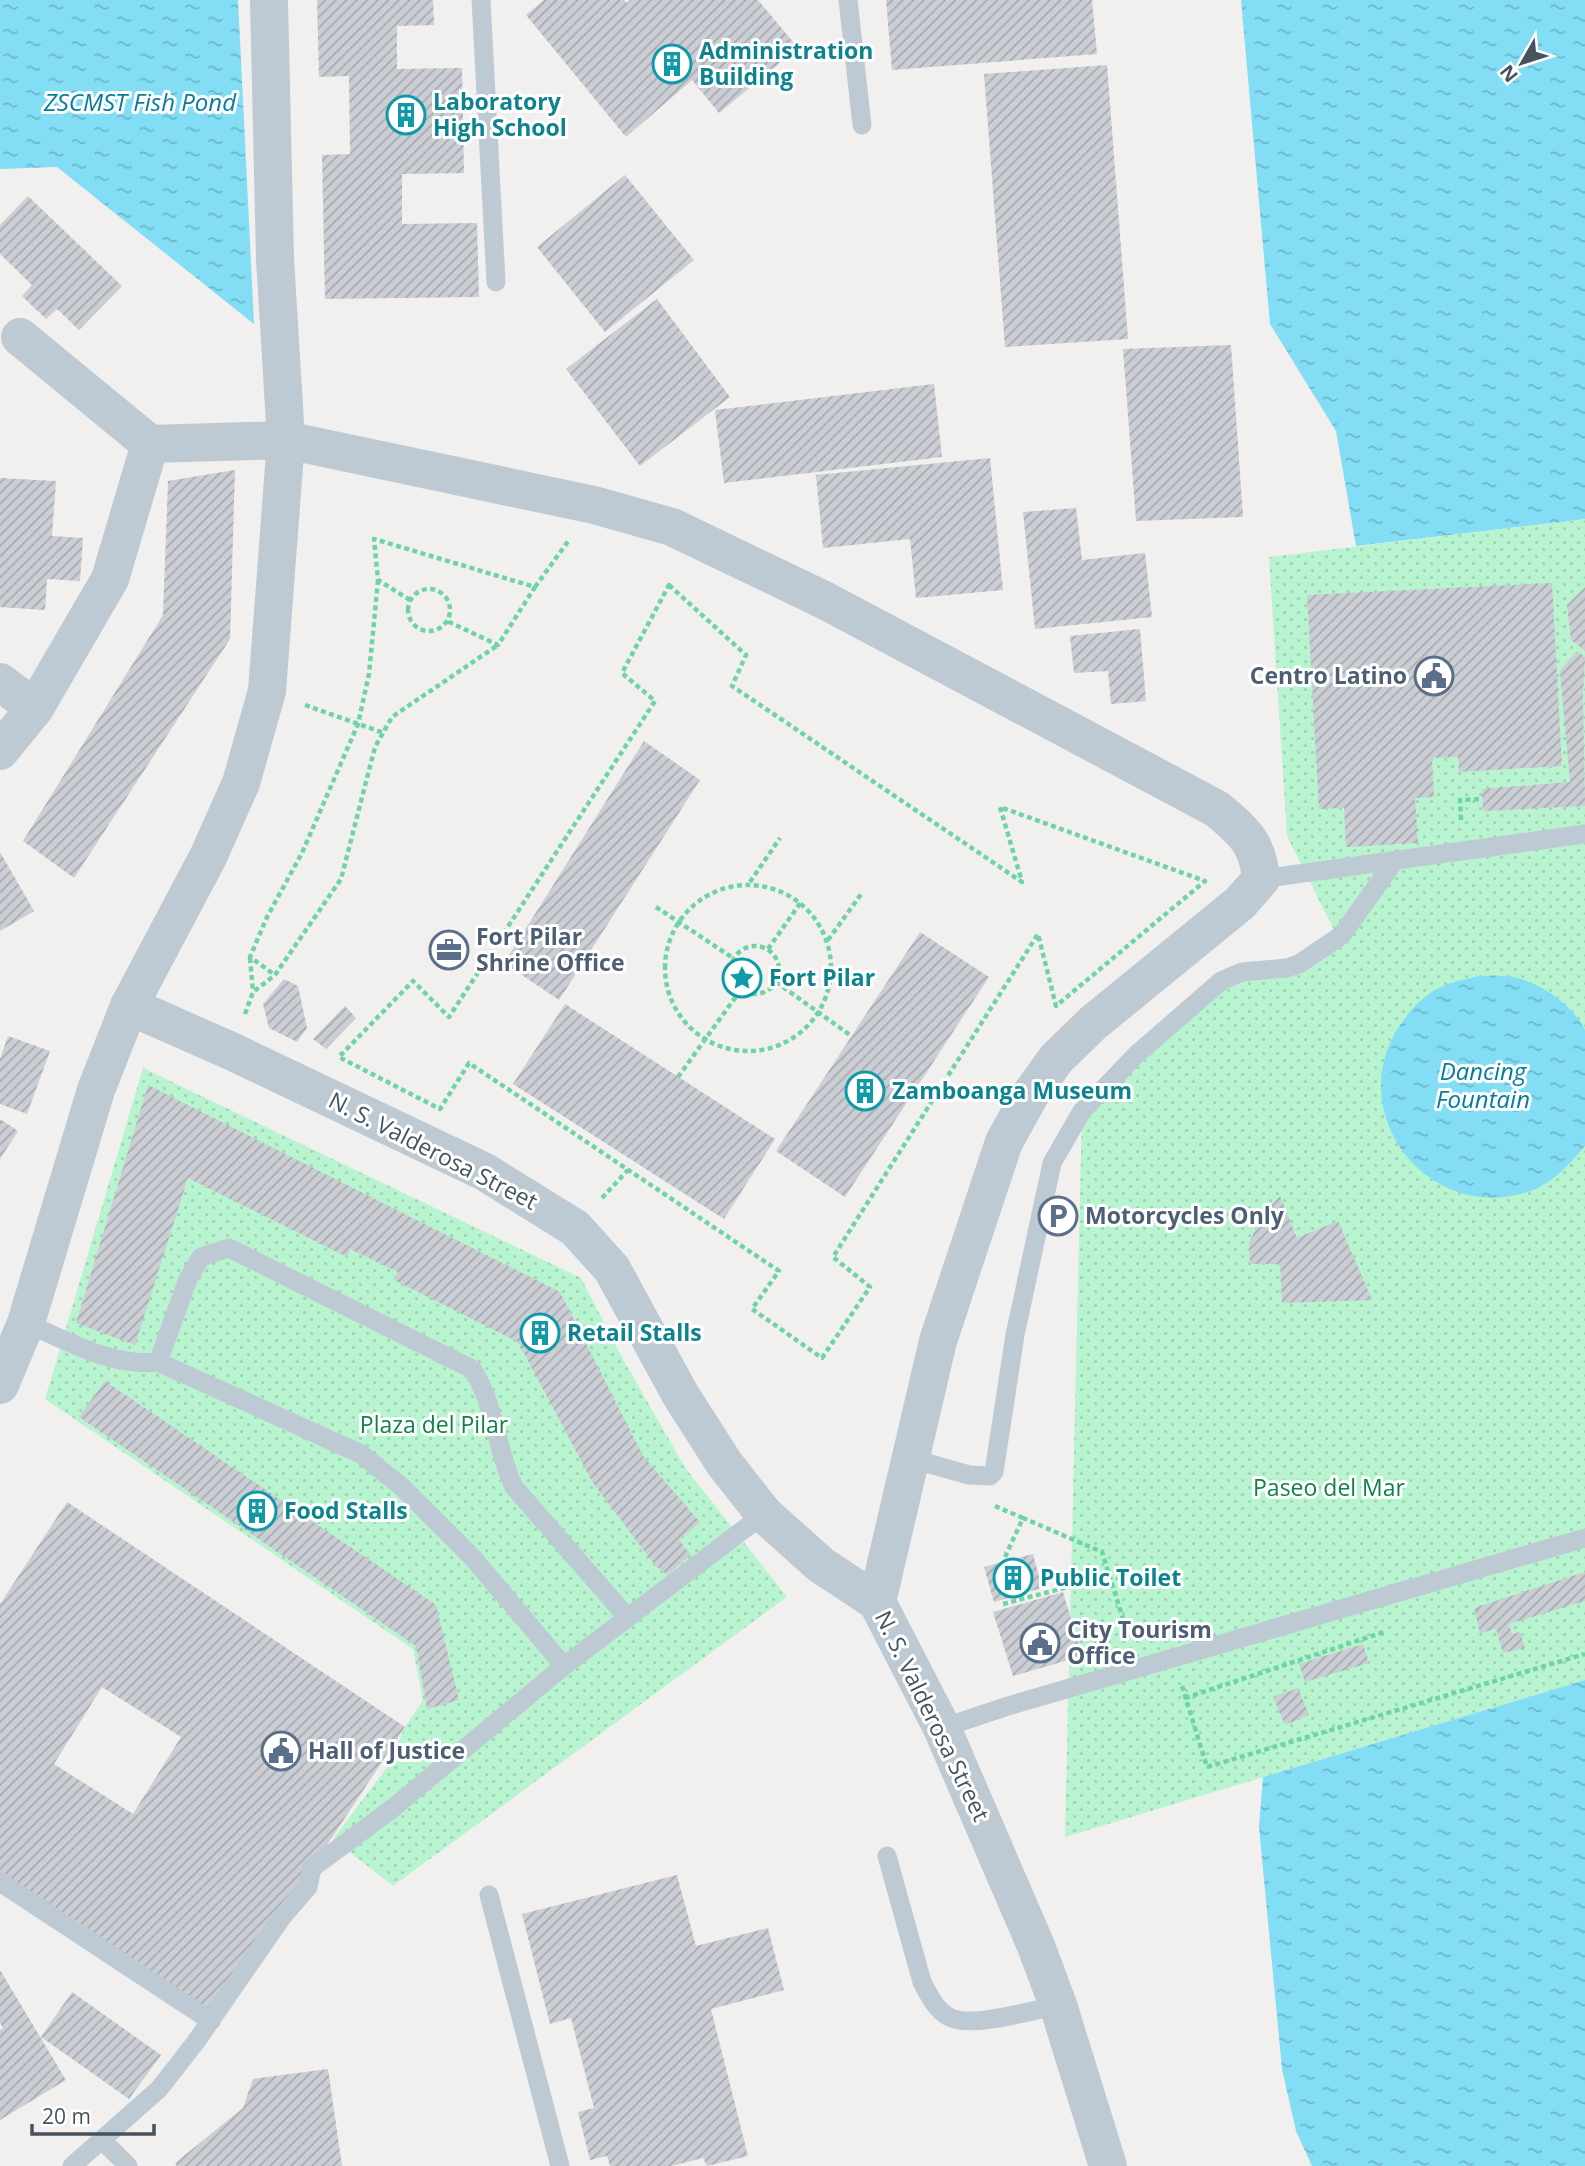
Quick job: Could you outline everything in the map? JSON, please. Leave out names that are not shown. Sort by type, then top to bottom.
[{"type":"street","points":[[0,1385],[26,1323],[96,1090],[129,1006],[208,858],[241,783],[267,691],[286,440],[275,259],[269,0]]},
{"type":"street","points":[[20,337],[150,444],[286,440],[594,505],[671,527],[758,567],[1217,809],[1250,840],[1259,856],[1261,879],[1240,903],[1093,1023],[1056,1059],[1030,1095],[1004,1142],[938,1341],[877,1602]]},
{"type":"street","points":[[0,751],[35,708],[110,579],[150,444]]},
{"type":"street","points":[[0,682],[35,708]]},
{"type":"street","name":"N. S. Valderosa Street","points":[[129,1006],[231,1051],[485,1172],[575,1227],[612,1269],[680,1394],[724,1463],[764,1514],[821,1565],[877,1602],[943,1728],[1005,1871],[1058,2005],[1108,2166]]},
{"type":"lane","points":[[481,0],[496,282]]},
{"type":"lane","points":[[848,0],[862,125]]},
{"type":"lane","points":[[1261,879],[1393,863],[1585,834]]},
{"type":"lane","points":[[909,1458],[969,1475],[990,1476],[994,1472],[1015,1335],[1052,1163],[1082,1111],[1136,1055],[1221,981],[1242,972],[1287,968],[1299,964],[1342,935],[1393,863]]},
{"type":"lane","points":[[158,1362],[188,1279],[201,1256],[229,1248],[472,1369],[481,1382],[505,1468],[514,1487],[627,1617]]},
{"type":"lane","points":[[26,1323],[114,1360],[133,1365],[158,1362],[361,1454],[403,1488],[473,1558],[564,1666]]},
{"type":"lane","points":[[72,2166],[159,2089],[211,2021],[282,1917],[308,1888],[312,1868],[393,1808],[564,1666],[764,1514]]},
{"type":"lane","points":[[943,1728],[1138,1668],[1585,1538]]},
{"type":"lane","points":[[887,1856],[922,1982],[932,2001],[949,2017],[968,2021],[1058,2005]]},
{"type":"lane","points":[[0,1882],[211,2021]]},
{"type":"lane","points":[[489,1895],[560,2166]]},
{"type":"lane","points":[[102,2140],[128,2166]]},
{"type":"path","points":[[253,992],[275,975],[341,879],[375,747],[391,718],[498,645],[535,587],[594,505]]},
{"type":"path","points":[[231,1051],[253,992],[250,957],[267,917],[302,853],[358,724],[369,674],[378,580],[374,539],[535,587]]},
{"type":"path","points":[[378,580],[410,600]]},
{"type":"path","points":[[669,585],[746,655],[732,686],[1021,882],[1000,807],[1205,881],[1056,1006],[1038,934],[833,1257],[870,1287],[822,1358],[752,1309],[779,1271],[469,1062],[440,1109],[339,1057],[413,981],[449,1017],[655,701],[622,673],[669,585]]},
{"type":"path","points":[[427,588],[441,592],[450,609],[447,621],[433,631],[416,627],[408,616],[410,600],[418,591],[427,588]]},
{"type":"path","points":[[447,621],[498,645]]},
{"type":"path","points":[[267,691],[384,733]]},
{"type":"path","points":[[750,882],[780,838]]},
{"type":"path","points":[[750,882],[801,902],[828,940],[832,977],[820,1013],[798,1036],[768,1050],[736,1052],[705,1040],[673,1007],[663,963],[678,919],[710,892],[750,882]]},
{"type":"path","points":[[828,940],[862,893]]},
{"type":"path","points":[[768,949],[801,902]]},
{"type":"path","points":[[656,907],[678,919],[733,958]]},
{"type":"path","points":[[755,945],[768,949],[776,958],[779,970],[776,982],[766,992],[753,995],[740,991],[730,976],[733,958],[742,949],[755,945]]},
{"type":"path","points":[[250,957],[275,975]]},
{"type":"path","points":[[776,982],[850,1035]]},
{"type":"path","points":[[678,1077],[740,991]]},
{"type":"path","points":[[1005,1557],[1023,1518],[1102,1552],[1138,1668]]},
{"type":"path","points":[[1003,1604],[1111,1576]]},
{"type":"path","points":[[1174,1658],[1207,1767],[1585,1654]]},
{"type":"green space","name":"Paseo del Mar","points":[[1585,519],[1585,1680],[1065,1837],[1082,1111],[1221,984],[1339,940],[1287,836],[1269,557]]},
{"type":"green space","name":"Plaza del Pilar","points":[[143,1068],[581,1278],[624,1361],[686,1469],[787,1597],[393,1886],[333,1839],[388,1766],[405,1727],[423,1700],[413,1649],[45,1399]]},
{"type":"water","name":"ZSCMST Fish Pond","points":[[0,0],[238,0],[254,324],[57,167],[0,169]]},
{"type":"water","points":[[1241,0],[1585,0],[1585,519],[1356,546],[1336,431],[1270,324]]},
{"type":"water","name":"Dancing Fountain","points":[[1479,976],[1512,977],[1537,985],[1565,1005],[1585,1030],[1585,1146],[1566,1167],[1537,1189],[1491,1198],[1457,1192],[1428,1176],[1404,1153],[1388,1125],[1381,1092],[1385,1058],[1400,1025],[1409,1013],[1436,989]]},
{"type":"water","points":[[1585,1680],[1585,2166],[1312,2166],[1296,2131],[1282,2069],[1259,1827],[1263,1777]]},
{"type":"building","name":"Laboratory High School","points":[[317,0],[433,0],[434,25],[397,26],[397,69],[462,68],[464,173],[402,174],[402,224],[477,223],[479,297],[325,299],[322,155],[350,154],[349,76],[319,77]]},
{"type":"building","name":"Administration Building","points":[[544,0],[624,0],[627,3],[630,0],[758,0],[798,48],[719,113],[692,80],[626,137],[526,15]]},
{"type":"building","points":[[886,0],[1092,0],[1097,54],[892,70]]},
{"type":"building","points":[[1107,65],[1128,339],[1005,347],[984,74]]},
{"type":"building","points":[[625,175],[694,260],[605,332],[537,247]]},
{"type":"building","points":[[28,196],[122,286],[79,330],[57,309],[46,319],[22,296],[32,285],[0,254],[0,225]]},
{"type":"building","points":[[657,299],[730,397],[640,466],[566,369]]},
{"type":"building","points":[[1231,345],[1243,517],[1136,521],[1123,349]]},
{"type":"building","points":[[934,384],[942,457],[724,483],[715,410]]},
{"type":"building","points":[[990,458],[1003,590],[916,598],[910,539],[823,548],[816,475]]},
{"type":"building","points":[[235,470],[230,639],[74,878],[23,841],[163,615],[168,481]]},
{"type":"building","points":[[0,478],[56,481],[52,536],[83,538],[80,581],[47,579],[45,610],[0,607]]},
{"type":"building","points":[[1076,508],[1082,560],[1145,553],[1152,617],[1035,629],[1023,512]]},
{"type":"building","name":"Centro Latino","points":[[1552,583],[1562,766],[1459,772],[1458,757],[1432,758],[1434,797],[1415,798],[1418,843],[1346,847],[1344,808],[1319,809],[1307,595]]},
{"type":"building","points":[[1585,587],[1585,651],[1571,640],[1567,605]]},
{"type":"building","points":[[1140,629],[1146,701],[1111,704],[1108,671],[1074,673],[1070,636]]},
{"type":"building","points":[[1577,651],[1585,657],[1585,806],[1483,811],[1482,789],[1570,782],[1560,671]]},
{"type":"building","points":[[644,741],[700,780],[559,1000],[504,963]]},
{"type":"building","points":[[0,852],[34,911],[0,931]]},
{"type":"building","name":"Zamboanga Museum","points":[[920,932],[989,977],[845,1197],[776,1151]]},
{"type":"building","points":[[284,979],[298,986],[307,1028],[297,1042],[269,1028],[263,1004]]},
{"type":"building","points":[[565,1004],[775,1139],[724,1219],[513,1084]]},
{"type":"building","points":[[345,1006],[356,1018],[326,1049],[313,1039]]},
{"type":"building","points":[[8,1036],[50,1051],[27,1114],[0,1104],[0,1059]]},
{"type":"building","name":"Retail Stalls","points":[[148,1085],[560,1292],[643,1456],[700,1522],[679,1540],[691,1555],[667,1575],[654,1564],[593,1483],[518,1342],[394,1280],[398,1272],[350,1249],[347,1257],[188,1178],[135,1345],[76,1323]]},
{"type":"building","points":[[0,1119],[18,1131],[0,1159]]},
{"type":"building","points":[[1280,1196],[1297,1238],[1338,1221],[1372,1300],[1282,1303],[1280,1264],[1250,1264],[1249,1243],[1262,1216]]},
{"type":"building","name":"Food Stalls","points":[[105,1381],[436,1605],[459,1700],[427,1709],[416,1646],[79,1417]]},
{"type":"building","name":"Hall of Justice","points":[[67,1502],[405,1727],[211,2021],[0,1882],[0,1604]],"holes":[[[102,1687],[181,1737],[133,1814],[54,1764]]]},
{"type":"building","name":"Public Toilet","points":[[1033,1554],[1042,1588],[994,1602],[984,1567]]},
{"type":"building","points":[[1585,1572],[1585,1601],[1509,1624],[1512,1634],[1520,1632],[1525,1648],[1503,1653],[1496,1629],[1480,1633],[1474,1608]]},
{"type":"building","name":"City Tourism Office","points":[[1063,1592],[1082,1656],[1013,1676],[993,1612]]},
{"type":"building","points":[[1363,1644],[1369,1663],[1305,1682],[1299,1664]]},
{"type":"building","points":[[1298,1688],[1309,1715],[1285,1725],[1273,1697]]},
{"type":"building","points":[[677,1875],[696,1946],[768,1928],[784,1990],[711,2009],[748,2156],[707,2166],[703,2158],[671,2166],[610,2166],[607,2156],[590,2160],[578,2112],[594,2108],[571,2018],[550,2024],[522,1914]]},
{"type":"building","points":[[0,1970],[66,2080],[0,2120],[0,2030],[3,2028],[0,2023]]},
{"type":"building","points":[[72,1992],[161,2055],[129,2099],[41,2037]]},
{"type":"building","points":[[328,2069],[342,2166],[177,2166],[175,2163],[243,2108],[253,2079]]},
{"type":"place","name":"Administration Building","points":[[672,64]]},
{"type":"place","name":"Laboratory High School","points":[[406,115]]},
{"type":"place","name":"Centro Latino","points":[[1434,676]]},
{"type":"place","name":"Fort Pilar Shrine Office","points":[[449,950]]},
{"type":"place","name":"Fort Pilar","points":[[742,978]]},
{"type":"place","name":"Zamboanga Museum","points":[[865,1091]]},
{"type":"place","name":"Motorcycles Only","points":[[1058,1216]]},
{"type":"place","name":"Retail Stalls","points":[[540,1333]]},
{"type":"place","name":"Food Stalls","points":[[257,1511]]},
{"type":"place","name":"Public Toilet","points":[[1013,1578]]},
{"type":"place","name":"City Tourism Office","points":[[1040,1643]]},
{"type":"place","name":"Hall of Justice","points":[[281,1751]]}]
